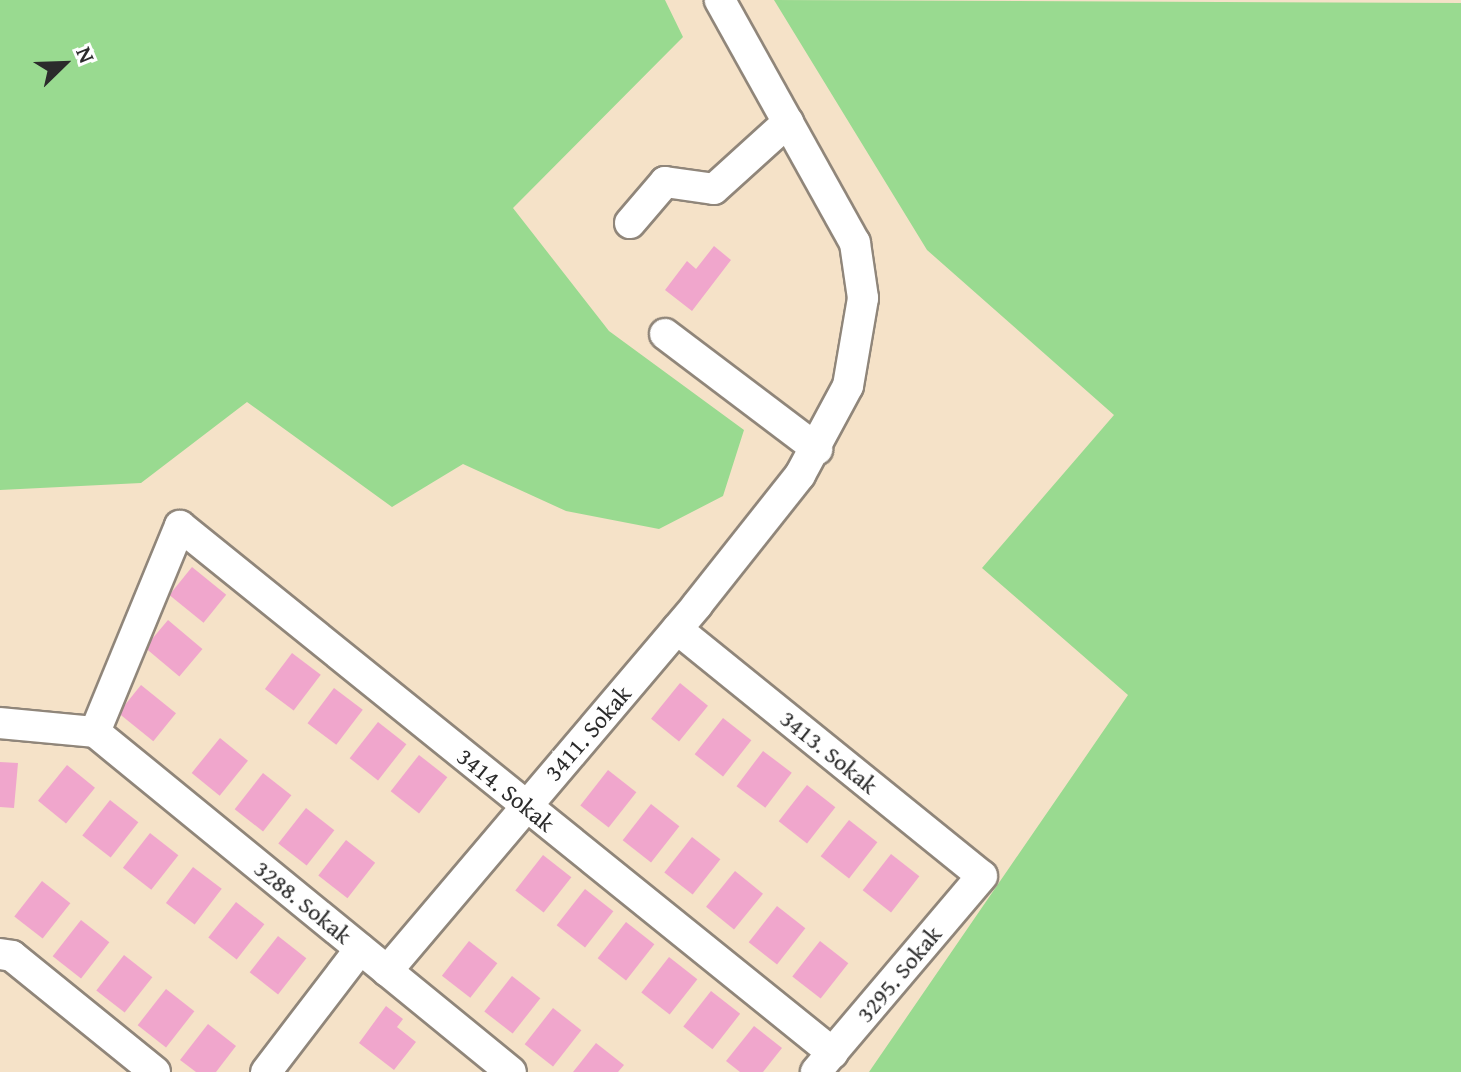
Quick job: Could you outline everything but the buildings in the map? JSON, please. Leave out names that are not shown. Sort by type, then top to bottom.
[{"type":"street","name":"3411. Sokak","points":[[387,971],[697,605],[817,449],[848,386],[863,298],[855,243],[720,0]]},
{"type":"street","points":[[630,223],[665,182],[714,189],[788,122]]},
{"type":"street","points":[[665,334],[817,449]]},
{"type":"street","name":"3414. Sokak","points":[[95,732],[180,526],[525,806],[825,1062]]},
{"type":"street","name":"3413. Sokak","points":[[677,629],[982,876]]},
{"type":"street","points":[[0,723],[95,732]]},
{"type":"street","name":"3288. Sokak","points":[[95,732],[511,1072]]},
{"type":"street","name":"3295. Sokak","points":[[825,1062],[982,876]]},
{"type":"street","points":[[266,1072],[360,949]]},
{"type":"street","points":[[0,954],[12,956],[155,1072]]},
{"type":"green space","points":[[0,0],[665,0],[683,37],[513,208],[609,331],[744,430],[723,496],[659,529],[566,511],[463,464],[392,507],[247,402],[141,483],[0,490]]},
{"type":"green space","points":[[774,0],[1461,3],[1461,1072],[869,1072],[1128,695],[982,568],[1114,415],[927,250]]}]
